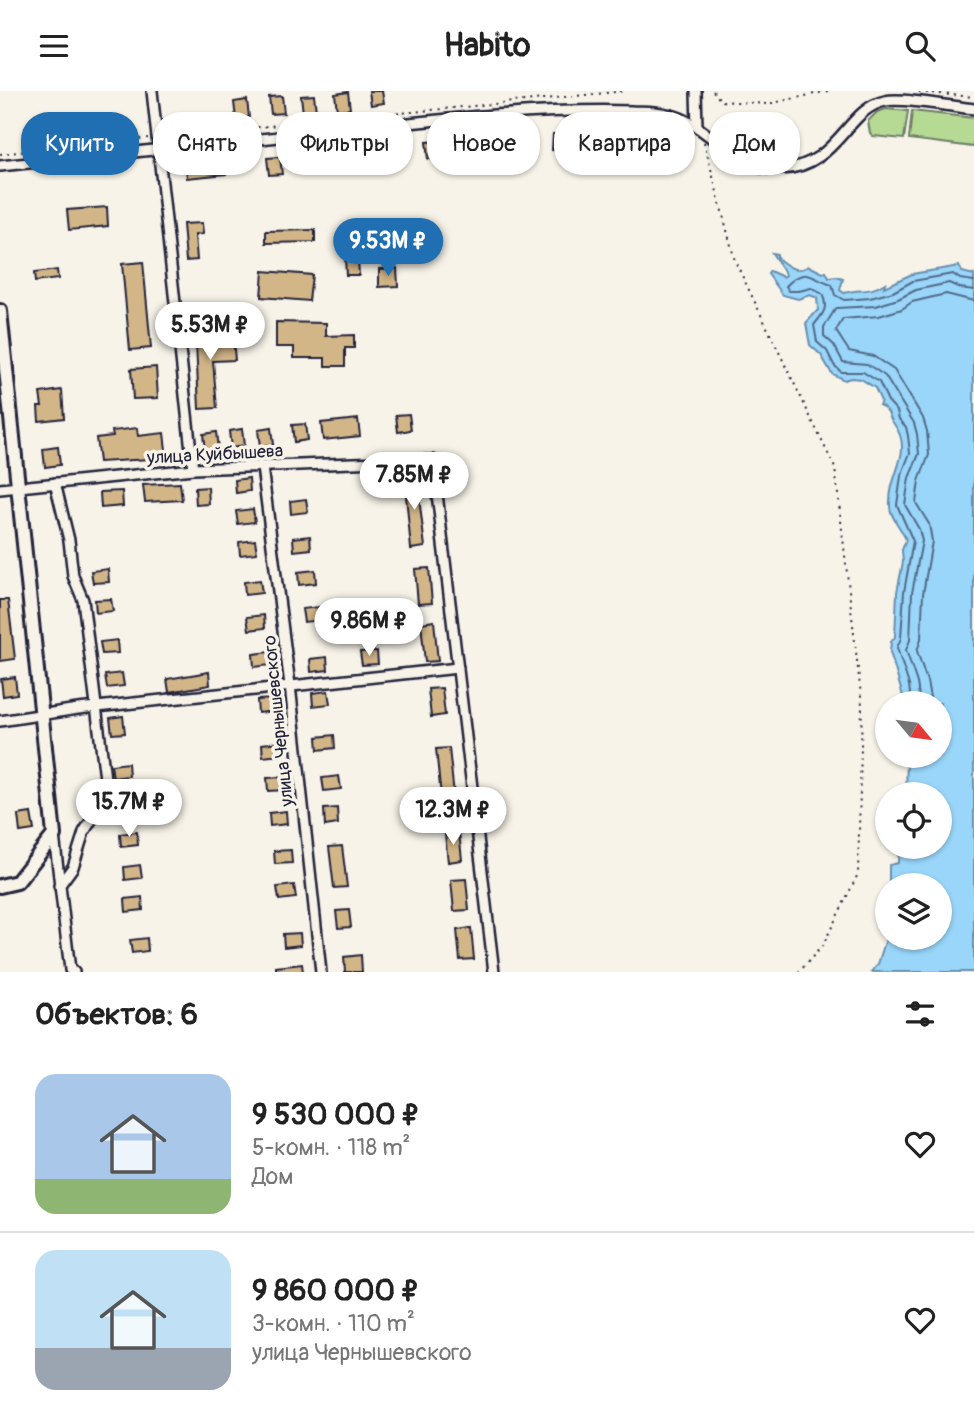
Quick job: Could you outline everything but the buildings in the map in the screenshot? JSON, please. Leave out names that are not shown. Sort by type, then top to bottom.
[{"type":"main road","points":[[0,311],[54,835],[17,882],[0,886]]},
{"type":"street","points":[[152,91],[154,112]]},
{"type":"street","points":[[696,91],[699,129]]},
{"type":"street","points":[[262,140],[507,113],[599,110],[656,112],[685,120],[729,154],[747,163],[764,168],[789,168],[812,161],[829,150],[868,109],[895,96],[974,109]]},
{"type":"street","points":[[0,166],[153,151]]},
{"type":"street","points":[[161,175],[193,470]]},
{"type":"street","name":"улица Куйбышева","points":[[0,489],[193,470],[433,460],[458,668]]},
{"type":"street","name":"улица Чернышевского","points":[[262,467],[290,685],[321,972]]},
{"type":"street","points":[[55,483],[69,540],[73,576],[83,600],[107,795],[84,832],[74,867],[59,886]]},
{"type":"street","points":[[0,721],[41,713],[458,668],[494,972]]},
{"type":"street","points":[[54,835],[72,971]]},
{"type":"path","points":[[262,127],[626,91]]},
{"type":"path","points":[[713,91],[721,101],[768,104],[828,91]]},
{"type":"path","points":[[911,91],[974,97]]},
{"type":"path","points":[[699,129],[735,261],[835,468],[862,704],[858,874],[823,945],[799,972]]},
{"type":"path","points":[[0,154],[153,137]]},
{"type":"green space","points":[[886,109],[908,111],[904,139],[873,136],[870,133],[868,121],[877,112]]},
{"type":"green space","points":[[912,111],[974,118],[974,147],[909,139]]},
{"type":"water","points":[[772,253],[777,254],[777,258],[792,268],[809,266],[826,272],[829,278],[843,279],[840,290],[844,293],[869,290],[885,283],[884,287],[912,274],[959,266],[962,272],[974,275],[974,972],[872,972],[882,950],[952,950],[952,873],[889,873],[889,865],[898,863],[898,859],[952,859],[952,782],[906,782],[907,768],[952,768],[952,691],[901,691],[890,652],[891,642],[895,637],[897,592],[903,562],[902,550],[906,540],[890,506],[890,494],[901,454],[900,434],[887,411],[879,405],[881,401],[875,388],[861,379],[844,380],[832,374],[821,355],[810,345],[806,323],[818,310],[817,298],[810,295],[798,299],[783,295],[768,274],[770,271],[783,277],[786,275]]}]
